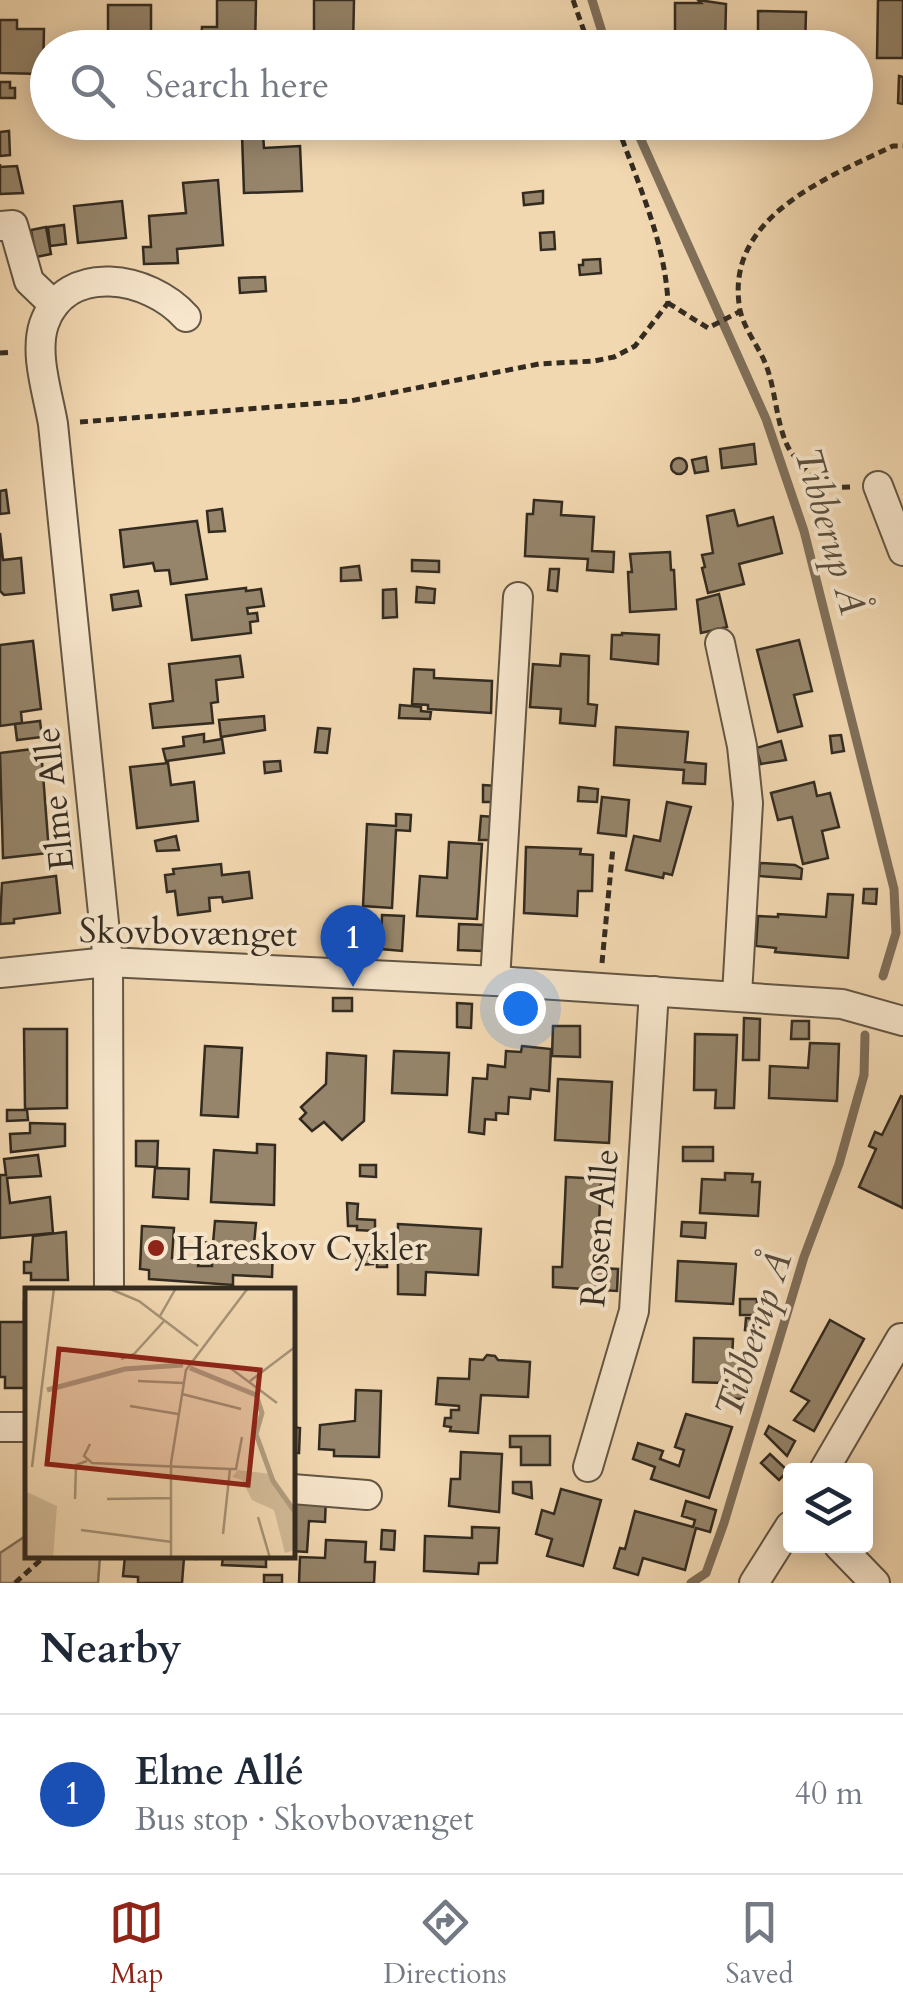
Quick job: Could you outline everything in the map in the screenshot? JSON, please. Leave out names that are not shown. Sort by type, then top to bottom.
[{"type":"street","points":[[0,226],[13,225],[30,281],[54,305],[82,285],[115,280],[177,306],[186,317]]},
{"type":"street","name":"Elme Alle","points":[[54,305],[44,325],[40,348],[52,424],[108,962],[109,1288]]},
{"type":"street","points":[[878,486],[903,550]]},
{"type":"street","points":[[495,981],[518,597]]},
{"type":"street","points":[[720,643],[742,746],[748,803],[738,995]]},
{"type":"street","name":"Skovbovænget","points":[[0,973],[108,962],[495,981],[842,1004],[903,1021]]},
{"type":"street","name":"Rosen Alle","points":[[588,1467],[634,1311],[654,991]]},
{"type":"street","points":[[828,1463],[900,1338]]},
{"type":"street","points":[[295,1489],[368,1495]]},
{"type":"street","points":[[754,1583],[783,1537]]},
{"type":"street","points":[[846,1553],[875,1583]]},
{"type":"path","points":[[572,0],[583,30]]},
{"type":"path","points":[[52,424],[350,400],[540,364],[594,362],[635,346],[668,303],[663,252],[623,140]]},
{"type":"path","points":[[878,486],[822,488],[788,446],[766,366],[740,311],[741,274],[754,232],[821,181],[893,146],[903,146]]},
{"type":"path","points":[[668,303],[708,328],[740,311]]},
{"type":"path","points":[[600,988],[614,847]]},
{"type":"path","points":[[15,1583],[44,1558]]},
{"type":"shaded area","points":[[25,1536],[25,1558],[100,1558],[98,1583],[0,1583],[0,1553]]},
{"type":"building","points":[[217,0],[256,0],[255,30],[202,30],[217,27]]},
{"type":"building","points":[[314,0],[354,0],[353,30],[314,30]]},
{"type":"building","points":[[698,0],[726,4],[725,30],[675,30],[675,3],[701,3]]},
{"type":"building","points":[[878,0],[903,0],[903,58],[877,58]]},
{"type":"building","points":[[108,5],[151,5],[151,30],[108,30]]},
{"type":"building","points":[[758,11],[806,12],[806,30],[758,30]]},
{"type":"building","points":[[0,20],[17,20],[17,29],[44,29],[30,30],[30,74],[0,73]]},
{"type":"building","points":[[899,76],[903,77],[903,104],[898,103]]},
{"type":"building","points":[[0,82],[10,82],[15,98],[0,98]]},
{"type":"building","points":[[9,131],[10,155],[0,156],[0,132]]},
{"type":"building","points":[[242,140],[263,140],[264,148],[300,146],[302,191],[244,193]]},
{"type":"building","points":[[17,166],[23,193],[0,194],[0,167]]},
{"type":"building","points":[[218,180],[223,245],[177,249],[178,263],[144,264],[143,247],[151,247],[149,216],[186,213],[183,183]]},
{"type":"building","points":[[543,191],[543,203],[524,205],[523,193]]},
{"type":"building","points":[[122,201],[126,238],[78,243],[74,206]]},
{"type":"building","points":[[64,225],[66,244],[50,246],[48,227]]},
{"type":"building","points":[[46,227],[51,254],[36,257],[31,230]]},
{"type":"building","points":[[554,232],[555,249],[541,250],[540,233]]},
{"type":"building","points":[[600,259],[601,273],[580,275],[583,260]]},
{"type":"building","points":[[265,277],[266,291],[240,293],[239,278]]},
{"type":"building","points":[[754,444],[756,464],[722,468],[720,449]]},
{"type":"building","points":[[706,457],[708,471],[695,473],[692,460]]},
{"type":"building","points":[[679,458],[687,466],[679,474],[671,466]]},
{"type":"building","points":[[6,490],[9,513],[0,514],[0,491]]},
{"type":"building","points":[[534,500],[562,502],[561,515],[594,517],[592,551],[614,552],[613,572],[587,570],[588,559],[525,556],[527,514],[533,514]]},
{"type":"building","points":[[222,509],[225,531],[209,532],[207,511]]},
{"type":"building","points":[[734,510],[738,526],[773,517],[782,553],[739,564],[744,584],[708,593],[702,568],[702,555],[713,553],[707,516]]},
{"type":"building","points":[[197,521],[207,579],[171,584],[169,570],[155,571],[153,563],[124,567],[120,530]]},
{"type":"building","points":[[0,533],[3,560],[21,558],[24,593],[4,595],[0,591]]},
{"type":"building","points":[[670,552],[676,609],[630,612],[630,554]]},
{"type":"building","points":[[412,560],[439,561],[439,572],[412,571]]},
{"type":"building","points":[[359,566],[361,580],[341,581],[341,568]]},
{"type":"building","points":[[550,569],[559,569],[557,591],[548,590]]},
{"type":"building","points":[[417,587],[435,589],[434,603],[416,602]]},
{"type":"building","points":[[261,589],[264,606],[247,608],[248,614],[257,613],[258,621],[250,622],[251,633],[192,640],[186,595]]},
{"type":"building","points":[[396,589],[397,617],[383,618],[383,590]]},
{"type":"building","points":[[138,591],[141,606],[113,610],[111,595]]},
{"type":"building","points":[[719,594],[727,627],[701,633],[697,600]]},
{"type":"building","points":[[612,635],[659,635],[658,664],[611,659]]},
{"type":"building","points":[[799,640],[812,691],[794,695],[802,726],[778,732],[757,650]]},
{"type":"building","points":[[33,641],[41,709],[21,712],[22,723],[0,726],[0,645]]},
{"type":"building","points":[[561,654],[589,656],[588,704],[597,705],[595,726],[560,723],[561,709],[530,707],[533,664],[560,666]]},
{"type":"building","points":[[240,656],[243,677],[216,680],[218,702],[211,703],[213,723],[153,728],[150,704],[173,701],[169,664]]},
{"type":"building","points":[[414,669],[434,670],[434,678],[492,681],[491,713],[428,709],[428,705],[412,704]]},
{"type":"building","points":[[400,705],[421,707],[421,711],[431,712],[430,719],[399,718]]},
{"type":"building","points":[[264,716],[265,730],[221,737],[219,720]]},
{"type":"building","points":[[40,721],[42,737],[17,740],[15,724]]},
{"type":"building","points":[[616,727],[688,732],[685,762],[706,764],[705,784],[683,783],[684,770],[614,765]]},
{"type":"building","points":[[318,728],[330,729],[327,753],[315,752]]},
{"type":"building","points":[[204,734],[204,742],[222,739],[224,753],[166,761],[163,749],[184,746],[183,737]]},
{"type":"building","points":[[841,735],[844,751],[832,753],[830,736]]},
{"type":"building","points":[[781,741],[786,760],[761,764],[756,748]]},
{"type":"building","points":[[41,748],[49,853],[3,858],[0,753]]},
{"type":"building","points":[[280,761],[281,771],[265,773],[264,762]]},
{"type":"building","points":[[168,763],[171,785],[194,782],[198,821],[137,828],[130,767]]},
{"type":"building","points":[[814,782],[817,796],[830,793],[839,827],[822,831],[828,858],[803,864],[792,817],[778,820],[771,793]]},
{"type":"building","points":[[483,785],[496,786],[495,802],[483,802]]},
{"type":"building","points":[[579,787],[598,789],[597,802],[578,801]]},
{"type":"building","points":[[602,797],[629,800],[626,836],[598,833]]},
{"type":"building","points":[[667,802],[691,807],[672,875],[664,873],[663,878],[626,870],[634,836],[660,841]]},
{"type":"building","points":[[396,814],[411,815],[410,831],[396,830],[392,908],[363,906],[367,824],[396,826]]},
{"type":"building","points":[[481,816],[494,817],[492,840],[479,840]]},
{"type":"building","points":[[176,836],[179,850],[157,851],[155,841]]},
{"type":"building","points":[[449,842],[482,844],[477,919],[417,916],[420,876],[447,878]]},
{"type":"building","points":[[526,847],[581,849],[580,854],[593,855],[592,891],[578,891],[577,916],[524,913]]},
{"type":"building","points":[[760,863],[795,865],[802,869],[801,879],[759,876]]},
{"type":"building","points":[[221,864],[222,875],[249,872],[252,898],[223,902],[222,897],[209,898],[210,911],[178,915],[175,891],[167,892],[165,875],[174,874],[173,869]]},
{"type":"building","points":[[56,876],[60,913],[0,924],[2,883]]},
{"type":"building","points":[[864,889],[877,889],[876,904],[863,903]]},
{"type":"building","points":[[828,894],[853,895],[848,958],[775,952],[776,948],[756,946],[758,916],[826,917]]},
{"type":"building","points":[[382,915],[404,916],[402,951],[381,949]]},
{"type":"building","points":[[459,924],[484,925],[482,951],[458,950]]},
{"type":"building","points":[[333,998],[352,998],[352,1011],[333,1011]]},
{"type":"building","points":[[457,1003],[472,1004],[471,1028],[457,1027]]},
{"type":"building","points":[[744,1018],[760,1019],[759,1060],[743,1060]]},
{"type":"building","points":[[792,1021],[809,1021],[809,1039],[791,1039]]},
{"type":"building","points":[[553,1026],[580,1026],[580,1057],[552,1056]]},
{"type":"building","points":[[24,1029],[67,1029],[67,1108],[25,1109]]},
{"type":"building","points":[[695,1034],[737,1035],[734,1108],[715,1108],[716,1090],[694,1090]]},
{"type":"building","points":[[810,1043],[839,1044],[837,1101],[769,1098],[770,1066],[808,1068]]},
{"type":"building","points":[[205,1046],[242,1048],[238,1117],[201,1115]]},
{"type":"building","points":[[522,1046],[551,1049],[549,1091],[531,1089],[530,1099],[509,1097],[508,1114],[496,1113],[496,1120],[485,1119],[484,1134],[469,1132],[473,1078],[487,1079],[488,1065],[505,1067],[506,1051],[521,1052]]},
{"type":"building","points":[[394,1051],[449,1053],[447,1095],[392,1093]]},
{"type":"building","points":[[327,1053],[366,1056],[364,1121],[342,1140],[324,1122],[312,1131],[300,1119],[306,1113],[301,1107],[326,1084]]},
{"type":"building","points":[[558,1079],[612,1082],[609,1143],[555,1140]]},
{"type":"building","points":[[901,1096],[903,1208],[859,1187],[876,1149],[869,1146],[875,1132],[882,1135]]},
{"type":"building","points":[[7,1110],[27,1110],[28,1120],[7,1121]]},
{"type":"building","points":[[30,1123],[65,1124],[65,1146],[11,1152],[10,1134],[30,1133]]},
{"type":"building","points":[[136,1141],[158,1141],[157,1167],[136,1166]]},
{"type":"building","points":[[257,1144],[275,1145],[274,1205],[211,1202],[214,1150],[257,1153]]},
{"type":"building","points":[[683,1147],[713,1147],[713,1161],[683,1161]]},
{"type":"building","points":[[38,1155],[41,1176],[7,1178],[10,1203],[50,1197],[53,1233],[0,1238],[0,1175],[6,1175],[4,1159]]},
{"type":"building","points":[[360,1165],[376,1165],[376,1177],[360,1176]]},
{"type":"building","points":[[155,1168],[189,1169],[188,1199],[153,1197]]},
{"type":"building","points":[[725,1173],[753,1174],[752,1182],[760,1182],[758,1216],[700,1213],[702,1179],[725,1180]]},
{"type":"building","points":[[566,1177],[601,1179],[597,1268],[618,1269],[617,1291],[553,1287],[553,1267],[562,1267]]},
{"type":"building","points":[[347,1203],[358,1204],[357,1219],[375,1220],[375,1231],[348,1226]]},
{"type":"building","points":[[215,1221],[256,1223],[254,1244],[273,1245],[272,1277],[233,1275],[233,1285],[149,1279],[149,1270],[140,1269],[142,1226],[174,1228],[172,1258],[199,1260],[198,1266],[212,1266],[212,1259],[201,1259],[202,1242],[213,1243]]},
{"type":"building","points":[[682,1222],[706,1223],[705,1238],[681,1236]]},
{"type":"building","points":[[398,1224],[481,1229],[478,1275],[426,1272],[425,1295],[398,1294]]},
{"type":"building","points":[[66,1232],[68,1280],[31,1280],[31,1273],[24,1273],[24,1262],[31,1262],[33,1236]]},
{"type":"building","points":[[387,1252],[387,1267],[377,1267],[377,1253]]},
{"type":"building","points":[[357,1254],[372,1254],[373,1264],[357,1265]]},
{"type":"building","points":[[678,1261],[736,1264],[733,1304],[676,1301]]},
{"type":"building","points":[[740,1299],[757,1299],[756,1315],[740,1315]]},
{"type":"building","points":[[25,1302],[25,1388],[5,1388],[5,1377],[0,1377],[0,1322],[24,1322]]},
{"type":"building","points":[[746,1318],[762,1319],[760,1331],[745,1330]]},
{"type":"building","points":[[830,1320],[864,1339],[814,1431],[794,1420],[809,1401],[791,1391]]},
{"type":"building","points":[[694,1338],[733,1339],[732,1360],[745,1361],[744,1399],[723,1398],[724,1383],[693,1382]]},
{"type":"building","points":[[487,1355],[498,1360],[530,1362],[528,1397],[481,1395],[478,1433],[450,1431],[451,1427],[444,1426],[445,1418],[451,1418],[451,1410],[459,1410],[459,1406],[436,1404],[438,1378],[469,1379],[470,1359],[483,1360]]},
{"type":"building","points":[[356,1390],[381,1391],[379,1457],[334,1456],[334,1450],[319,1449],[320,1425],[355,1421]]},
{"type":"building","points":[[686,1414],[732,1427],[709,1498],[651,1479],[655,1467],[633,1459],[638,1443],[663,1451],[660,1459],[679,1466],[684,1450],[675,1447]]},
{"type":"building","points":[[769,1426],[795,1441],[787,1456],[765,1434]]},
{"type":"building","points":[[295,1427],[300,1428],[299,1453],[295,1453]]},
{"type":"building","points":[[510,1436],[550,1436],[550,1465],[521,1465],[521,1447],[510,1447]]},
{"type":"building","points":[[461,1452],[502,1454],[499,1512],[449,1506],[451,1479],[460,1479]]},
{"type":"building","points":[[770,1454],[783,1466],[783,1476],[779,1480],[761,1463]]},
{"type":"building","points":[[513,1482],[531,1482],[532,1498],[513,1493]]},
{"type":"building","points":[[561,1489],[601,1500],[583,1566],[547,1556],[552,1539],[536,1534],[542,1510],[554,1514]]},
{"type":"building","points":[[295,1495],[326,1497],[325,1522],[309,1521],[307,1552],[295,1551]]},
{"type":"building","points":[[686,1501],[716,1510],[710,1532],[696,1528],[685,1570],[643,1558],[638,1575],[614,1568],[620,1548],[625,1549],[635,1511],[693,1527],[695,1520],[682,1516]]},
{"type":"building","points":[[472,1527],[499,1528],[497,1563],[479,1563],[478,1574],[424,1571],[425,1536],[472,1538]]},
{"type":"building","points":[[382,1530],[395,1531],[394,1550],[381,1549]]},
{"type":"building","points":[[326,1540],[366,1542],[365,1562],[375,1562],[374,1583],[299,1583],[300,1557],[325,1558]]},
{"type":"building","points":[[125,1558],[184,1558],[182,1583],[138,1583],[138,1577],[123,1576]]},
{"type":"building","points":[[223,1558],[266,1558],[266,1567],[222,1565]]},
{"type":"building","points":[[264,1575],[282,1575],[282,1583],[264,1583]]},
{"type":"waterway","name":"Tibberup Å","points":[[592,0],[601,30]]},
{"type":"waterway","name":"Tibberup Å","points":[[641,140],[766,419],[804,531],[894,889],[896,933],[883,976]]},
{"type":"waterway","name":"Tibberup Å","points":[[691,1583],[706,1573],[724,1523],[804,1257],[839,1164],[864,1075],[865,1035]]},
{"type":"place","name":"Elme Allé","points":[[353,987]]},
{"type":"place","name":"Hareskov Cykler","points":[[156,1248]]}]
